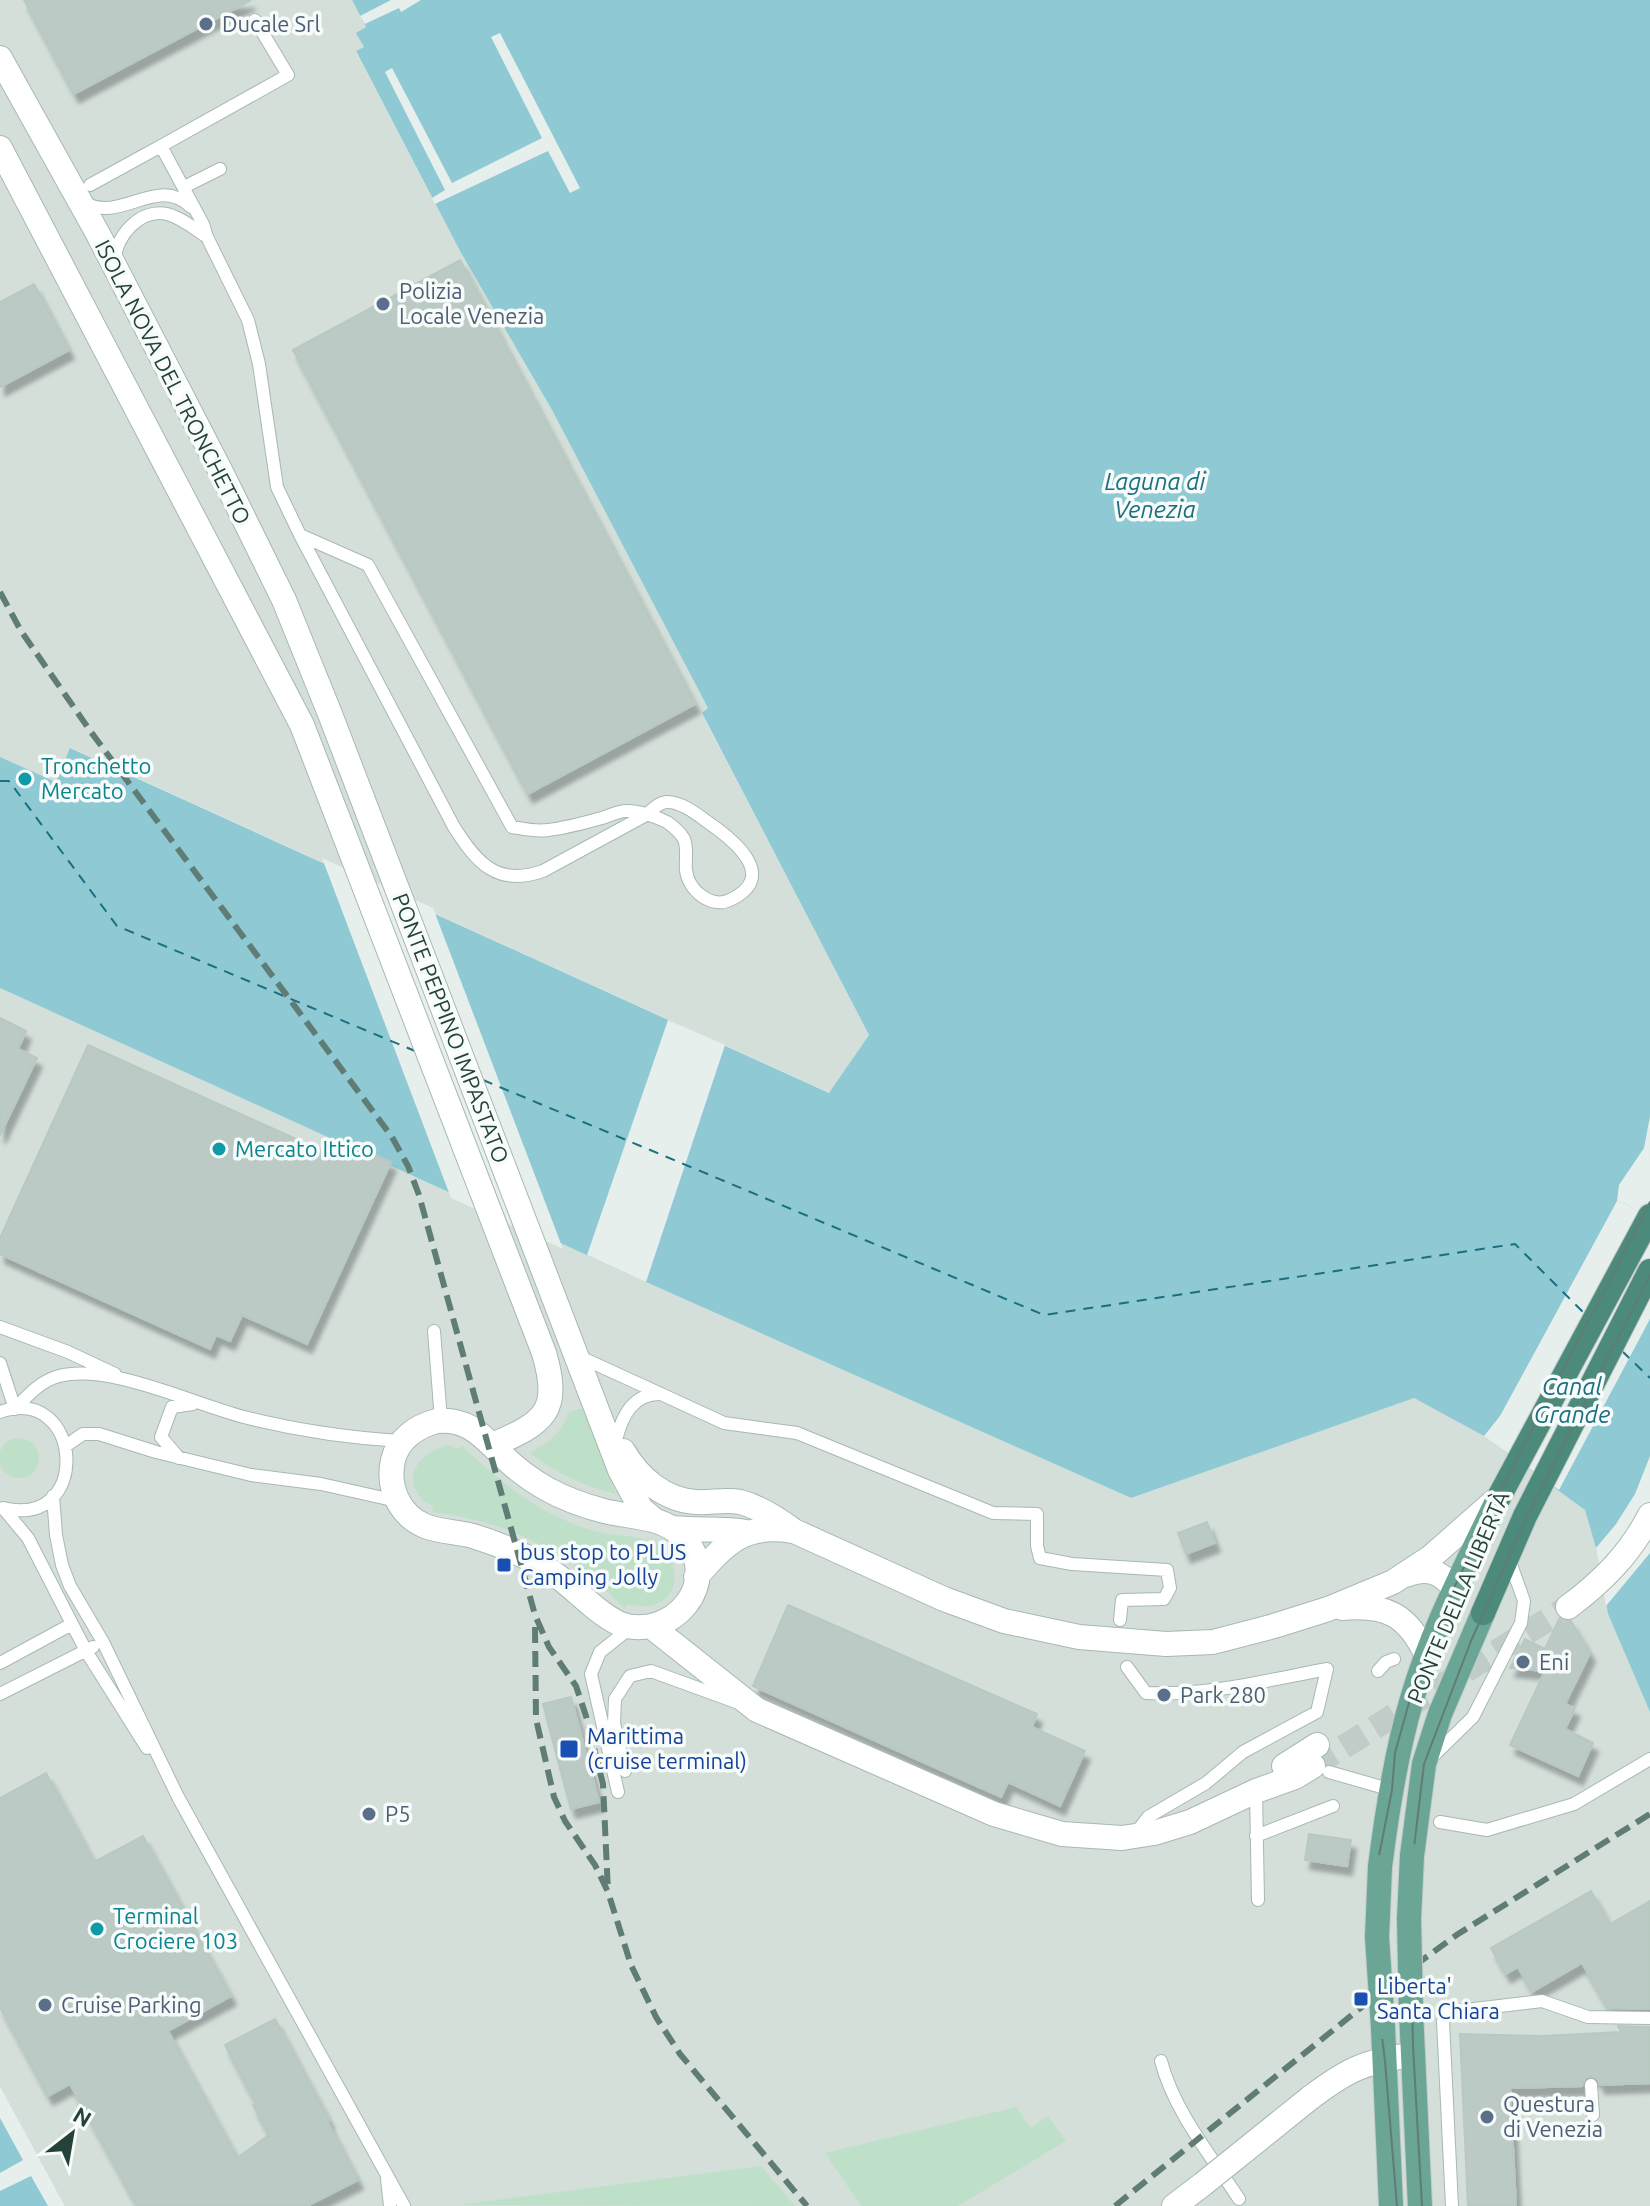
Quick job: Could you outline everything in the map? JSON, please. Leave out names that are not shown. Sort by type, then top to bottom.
[{"type":"highway","name":"PONTE DELLA LIBERTÀ","points":[[1502,1491],[1650,1216]]},
{"type":"highway","name":"PONTE DELLA LIBERTÀ","points":[[1483,1613],[1533,1500],[1650,1271]]},
{"type":"main road","name":"PONTE DELLA LIBERTÀ","points":[[1391,2206],[1377,1937],[1380,1867],[1404,1729],[1427,1656],[1502,1491]]},
{"type":"main road","points":[[1424,1764],[1431,1715],[1466,1622],[1466,1613],[1456,1590]]},
{"type":"main road","name":"PONTE DELLA LIBERTÀ","points":[[1420,2206],[1412,2055],[1409,1919],[1412,1856],[1424,1764],[1440,1714],[1483,1613]]},
{"type":"street","name":"ISOLA NOVA DEL TRONCHETTO","points":[[0,58],[85,192],[115,268],[284,600],[330,714]]},
{"type":"street","name":"ISOLA NOVA DEL TRONCHETTO","points":[[0,148],[7,176],[302,725]]},
{"type":"street","name":"PONTE PEPPINO IMPASTATO","points":[[330,714],[575,1349],[611,1433]]},
{"type":"street","name":"PONTE PEPPINO IMPASTATO","points":[[302,725],[551,1378],[551,1398],[547,1409],[527,1430],[492,1445]]},
{"type":"street","points":[[794,1531],[771,1527],[746,1532],[663,1523],[602,1511],[562,1496],[530,1478],[477,1430],[458,1421],[441,1420],[417,1428],[402,1441],[393,1458],[391,1474],[397,1501],[409,1516],[425,1526],[490,1542],[541,1565],[573,1587],[611,1620],[641,1628],[757,1710],[994,1814],[1030,1826],[1091,1837],[1134,1836],[1190,1822],[1256,1791],[1295,1777],[1320,1761]]},
{"type":"street","points":[[611,1433],[627,1485],[641,1509],[682,1536],[692,1551],[696,1577],[693,1592],[683,1609],[667,1622],[641,1628]]},
{"type":"street","points":[[611,1433],[639,1473],[673,1498],[696,1502],[737,1501],[771,1515],[794,1531],[963,1607],[1039,1630],[1079,1637],[1166,1644],[1213,1642],[1328,1609],[1399,1578],[1427,1570],[1441,1575],[1456,1590]]},
{"type":"street","points":[[1399,1578],[1439,1550],[1502,1491]]},
{"type":"street","points":[[1566,1601],[1600,1582],[1634,1541],[1650,1515]]},
{"type":"street","points":[[696,1577],[725,1547],[746,1532]]},
{"type":"street","points":[[1328,1609],[1366,1606],[1394,1614],[1413,1631],[1427,1656]]},
{"type":"street","points":[[1174,2206],[1348,2071],[1384,2059],[1412,2055]]},
{"type":"lane","points":[[196,212],[185,201],[163,194],[154,194],[108,210],[96,208],[85,192],[288,75],[255,20]]},
{"type":"lane","points":[[161,146],[248,320],[259,364],[277,487],[300,535],[454,827],[486,867],[503,875],[528,876],[543,871],[646,815],[665,802],[690,810],[721,831],[747,856],[752,865],[752,879],[730,900],[716,902],[707,899],[689,880],[687,850],[680,832],[659,818],[646,815],[627,810],[578,825],[544,831],[512,827],[368,565],[300,535]]},
{"type":"lane","points":[[184,187],[220,169]]},
{"type":"lane","points":[[115,268],[118,241],[132,225],[151,214],[174,217],[207,237]]},
{"type":"lane","points":[[0,1327],[68,1352],[127,1380],[197,1403],[290,1427],[402,1441]]},
{"type":"lane","points":[[434,1331],[441,1420]]},
{"type":"lane","points":[[575,1349],[724,1423],[797,1433],[993,1513],[1037,1514],[1040,1558],[1072,1564],[1167,1570],[1170,1588],[1164,1599],[1122,1600],[1120,1620]]},
{"type":"lane","points":[[0,1363],[15,1409]]},
{"type":"lane","points":[[15,1409],[30,1393],[59,1376],[81,1374],[127,1380]]},
{"type":"lane","points":[[611,1433],[634,1403],[650,1394],[661,1394]]},
{"type":"lane","points":[[179,1458],[161,1437],[172,1407],[197,1403]]},
{"type":"lane","points":[[0,1412],[15,1409],[37,1413],[56,1425],[67,1445],[68,1467],[61,1487],[53,1496],[30,1509],[2,1507]]},
{"type":"lane","points":[[67,1445],[90,1433],[251,1475],[321,1484],[397,1501]]},
{"type":"lane","points":[[53,1496],[62,1565],[70,1586],[103,1642],[178,1797],[404,2206]]},
{"type":"lane","points":[[2,1507],[28,1538],[86,1651],[178,1797]]},
{"type":"lane","points":[[1424,1764],[1473,1717],[1521,1623],[1524,1601],[1508,1558]]},
{"type":"lane","points":[[0,1663],[72,1624]]},
{"type":"lane","points":[[618,1792],[591,1674],[600,1652],[641,1628]]},
{"type":"lane","points":[[0,1694],[103,1642]]},
{"type":"lane","points":[[1378,1671],[1394,1659]]},
{"type":"lane","points":[[1127,1667],[1146,1693],[1168,1694],[1233,1687],[1327,1669],[1317,1712],[1243,1752],[1206,1783],[1148,1817],[1134,1836]]},
{"type":"lane","points":[[625,1771],[614,1723],[615,1699],[630,1676],[651,1671],[757,1710]]},
{"type":"lane","points":[[1440,1822],[1487,1830],[1574,1804],[1650,1759]]},
{"type":"lane","points":[[1320,1761],[1392,1790]]},
{"type":"lane","points":[[1256,1791],[1258,1900]]},
{"type":"lane","points":[[1256,1836],[1333,1806]]},
{"type":"lane","points":[[1452,2206],[1443,2021],[1449,2012],[1542,2001],[1588,2020],[1650,2018]]},
{"type":"lane","points":[[1161,2061],[1181,2108],[1239,2199]]},
{"type":"lane","points":[[1591,2085],[1593,2115]]},
{"type":"lane","points":[[386,2172],[390,2206]]},
{"type":"shaded area","points":[[0,0],[352,0],[366,27],[364,47],[356,52],[460,251],[552,410],[708,708],[702,714],[869,1035],[830,1093],[71,748],[56,782],[0,757]]},
{"type":"shaded area","points":[[0,988],[646,1282],[1131,1498],[1413,1398],[1465,1423],[1559,1490],[1585,1510],[1596,1548],[1608,1614],[1650,1712],[1650,2206],[65,2206],[0,2086]]},
{"type":"green space","points":[[582,1408],[616,1494],[571,1478],[529,1453],[554,1437],[569,1412]]},
{"type":"green space","points":[[19,1438],[33,1444],[39,1458],[33,1472],[19,1478],[5,1472],[-1,1458],[5,1444]]},
{"type":"green space","points":[[448,1445],[457,1449],[462,1446],[506,1484],[555,1516],[591,1530],[641,1538],[669,1548],[667,1552],[675,1576],[669,1594],[653,1605],[628,1604],[624,1608],[583,1571],[537,1543],[487,1523],[432,1512],[433,1507],[415,1490],[414,1472],[426,1456]]},
{"type":"green space","points":[[1016,2107],[1031,2128],[1048,2116],[1066,2141],[958,2206],[861,2206],[825,2153]]},
{"type":"green space","points":[[761,2166],[795,2206],[458,2205]]},
{"type":"water","name":"Laguna di Venezia","points":[[352,0],[1650,0],[1650,1116],[1644,1148],[1619,1185],[1617,1201],[1629,1205],[1650,1224],[1650,1712],[1608,1614],[1596,1548],[1585,1510],[1484,1436],[1414,1398],[1131,1498],[646,1282],[0,988],[0,757],[56,782],[70,748],[829,1093],[869,1035],[702,713],[708,708],[552,410],[460,251],[356,51],[364,47],[356,33],[366,27]]},
{"type":"water","points":[[0,2086],[65,2206],[0,2206]]},
{"type":"pier","points":[[391,0],[421,0],[401,12],[399,8],[365,24],[360,16]]},
{"type":"pier","points":[[500,33],[580,188],[570,193],[548,151],[435,204],[432,198],[445,190],[385,72],[392,68],[452,183],[542,138],[491,37]]},
{"type":"pier","points":[[322,858],[433,908],[563,1249],[451,1198]]},
{"type":"pier","points":[[668,1020],[725,1045],[646,1282],[587,1255]]},
{"type":"pier","points":[[1617,1201],[1629,1205],[1650,1224],[1650,1319],[1559,1490],[1484,1436],[1500,1416]]},
{"type":"pier","points":[[1650,1456],[1650,1553],[1606,1606],[1596,1548],[1635,1494]]},
{"type":"pier","points":[[0,2086],[65,2206],[48,2206],[31,2176],[0,2191],[0,2173],[23,2160],[0,2118]]},
{"type":"building","points":[[24,0],[251,0],[74,94]]},
{"type":"building","points":[[460,260],[695,704],[528,794],[293,350]]},
{"type":"building","points":[[34,284],[69,350],[0,387],[0,302]]},
{"type":"building","points":[[0,1018],[26,1031],[18,1049],[37,1058],[0,1135]]},
{"type":"building","points":[[88,1045],[347,1162],[355,1146],[391,1162],[307,1344],[242,1315],[230,1341],[216,1335],[210,1349],[0,1254],[0,1238]]},
{"type":"building","points":[[1207,1522],[1215,1543],[1186,1554],[1178,1533]]},
{"type":"building","points":[[788,1605],[1037,1714],[1032,1727],[1085,1751],[1060,1806],[1008,1782],[1001,1797],[753,1686]]},
{"type":"building","points":[[1559,1619],[1571,1621],[1590,1653],[1565,1704],[1575,1708],[1565,1729],[1593,1743],[1578,1776],[1510,1745],[1545,1671],[1510,1668],[1525,1639],[1545,1649]]},
{"type":"building","points":[[571,1697],[599,1802],[571,1809],[543,1704]]},
{"type":"building","name":"Terminal Crociere 103","points":[[46,1773],[94,1862],[143,1836],[231,1996],[168,2031],[237,2158],[269,2135],[225,2045],[275,2019],[358,2180],[307,2206],[137,2206],[70,2084],[48,2096],[0,2007],[0,1798]]},
{"type":"building","points":[[1309,1834],[1351,1840],[1347,1866],[1305,1860]]},
{"type":"building","points":[[1591,1891],[1610,1924],[1650,1901],[1650,2009],[1608,2008],[1582,1963],[1532,1992],[1518,1967],[1506,1974],[1491,1948]]},
{"type":"building","name":"Questura di Venezia","points":[[1618,2026],[1650,2027],[1650,2083],[1600,2085],[1598,2079],[1591,2076],[1585,2078],[1582,2086],[1510,2088],[1516,2206],[1468,2206],[1460,2034],[1542,2036],[1621,2032]]},
{"type":"ferry route","points":[[0,781],[9,781],[117,926],[415,1051]]},
{"type":"ferry route","points":[[483,1080],[1044,1315],[1515,1244],[1584,1313]]},
{"type":"ferry route","points":[[1622,1351],[1650,1378]]},
{"type":"tunnel","points":[[1313,1766],[1568,1607]]},
{"type":"tram line","points":[[1397,2206],[1374,1927],[1377,1866],[1392,1790],[1395,1753],[1410,1699],[1454,1588],[1504,1484],[1650,1202]]},
{"type":"tram line","points":[[1422,2206],[1410,1919],[1413,1856],[1424,1764],[1471,1641],[1527,1516],[1650,1275]]},
{"type":"railway","points":[[0,592],[21,631],[91,732],[392,1137],[408,1166],[419,1195],[535,1615],[549,1647],[576,1686],[586,1716],[603,1784],[608,1892]]},
{"type":"railway","points":[[535,1627],[536,1719],[554,1797],[608,1892],[631,1965],[656,2017],[680,2054],[807,2206]]},
{"type":"railway","points":[[1115,2206],[1399,1977],[1458,1934],[1650,1814]]},
{"type":"place","name":"Ducale Srl","points":[[206,24]]},
{"type":"place","name":"Polizia Locale Venezia","points":[[383,304]]},
{"type":"place","name":"Tronchetto Mercato","points":[[25,779]]},
{"type":"place","name":"Mercato Ittico","points":[[219,1149]]},
{"type":"place","name":"bus stop to PLUS Camping Jolly","points":[[504,1565]]},
{"type":"place","name":"Eni","points":[[1523,1662]]},
{"type":"place","name":"Park 280","points":[[1164,1695]]},
{"type":"place","name":"Marittima (cruise terminal)","points":[[569,1749]]},
{"type":"place","name":"P5","points":[[369,1814]]},
{"type":"place","name":"Terminal Crociere 103","points":[[97,1929]]},
{"type":"place","name":"Liberta' Santa Chiara","points":[[1361,1999]]},
{"type":"place","name":"Cruise Parking","points":[[45,2005]]},
{"type":"place","name":"Questura di Venezia","points":[[1487,2117]]},
{"type":"water label","name":"Canal Grande","points":[[1572,1401]]}]
